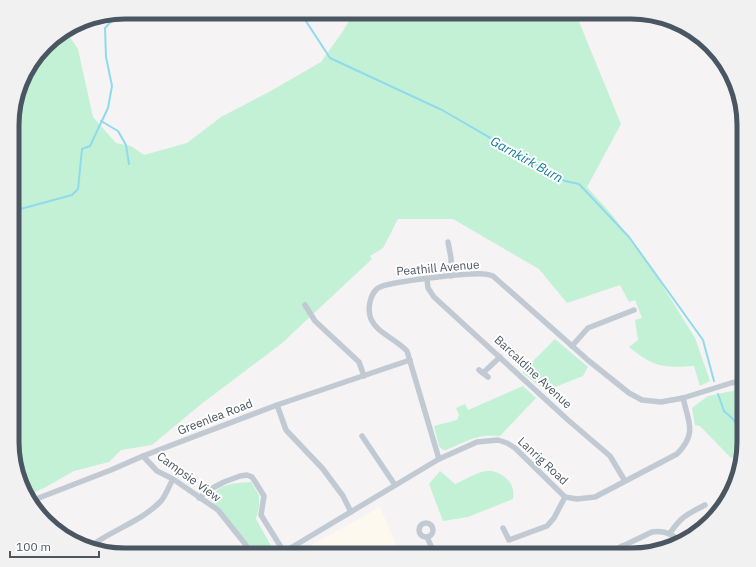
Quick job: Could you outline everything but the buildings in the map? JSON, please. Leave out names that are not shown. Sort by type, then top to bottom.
[{"type":"street","points":[[448,242],[452,276]]},
{"type":"street","name":"Peathill Avenue","points":[[439,459],[407,351],[400,343],[380,331],[371,318],[370,307],[372,294],[379,288],[391,283],[452,276],[483,274],[493,276],[572,346],[629,393],[642,400],[661,402],[683,398],[725,384],[737,382]]},
{"type":"street","name":"Barcaldine Avenue","points":[[427,279],[428,288],[434,297],[568,420],[610,456],[625,481]]},
{"type":"street","points":[[305,305],[316,321],[359,362],[364,376]]},
{"type":"street","points":[[572,346],[588,328],[634,310]]},
{"type":"street","points":[[484,373],[500,357]]},
{"type":"street","name":"Greenlea Road","points":[[36,500],[143,456],[277,405],[410,360]]},
{"type":"street","name":"Lanrig Road","points":[[292,548],[439,459],[476,442],[489,440],[507,443],[515,448],[565,497],[577,499],[595,496],[677,454],[686,445],[690,435],[690,427],[683,398]]},
{"type":"street","points":[[277,405],[286,430],[323,469],[343,496],[351,512]]},
{"type":"street","points":[[362,436],[395,486]]},
{"type":"street","name":"Campsie View","points":[[143,456],[157,471],[173,479],[218,510],[247,548]]},
{"type":"street","points":[[199,498],[207,491],[224,482],[240,476],[248,475],[252,477],[264,496],[261,515],[279,548]]},
{"type":"street","points":[[95,543],[143,515],[162,500],[173,479]]},
{"type":"street","points":[[503,528],[509,540],[546,526],[554,518],[565,497]]},
{"type":"street","points":[[670,533],[680,519],[705,505]]},
{"type":"street","points":[[618,548],[652,532],[659,531],[670,533],[676,538]]},
{"type":"street","points":[[427,537],[432,548]]},
{"type":"shaded area","points":[[380,507],[398,548],[306,548]]},
{"type":"green space","points":[[350,19],[578,19],[621,124],[587,187],[613,216],[654,272],[695,338],[710,381],[700,386],[694,366],[674,367],[659,365],[645,359],[629,347],[638,340],[635,320],[642,318],[635,300],[629,302],[620,285],[567,303],[539,269],[453,219],[398,219],[383,248],[370,256],[372,259],[281,344],[200,405],[152,445],[121,450],[109,462],[74,471],[32,493],[23,470],[19,449],[19,125],[21,104],[25,91],[33,72],[41,60],[55,45],[69,35],[78,49],[93,117],[116,143],[131,146],[144,155],[187,143],[221,117],[269,92],[321,62]]},
{"type":"green space","points":[[555,339],[588,367],[583,376],[545,391],[522,372]]},
{"type":"green space","points":[[523,386],[536,398],[500,436],[492,435],[478,437],[446,450],[443,450],[439,446],[434,426],[457,420],[459,415],[456,408],[465,404],[468,410]]},
{"type":"green space","points":[[737,390],[736,456],[731,458],[700,426],[695,425],[692,408],[708,396]]},
{"type":"green space","points":[[440,471],[455,484],[481,472],[494,471],[507,479],[511,484],[513,499],[468,517],[443,521],[429,484]]},
{"type":"green space","points":[[251,482],[259,495],[259,507],[256,519],[272,548],[251,548],[213,503],[215,492],[220,488],[239,483]]},
{"type":"waterway","name":"Garnkirk Burn","points":[[305,19],[330,58],[442,110],[565,181],[579,184],[629,237],[703,340],[714,381]]},
{"type":"waterway","points":[[19,209],[72,195],[78,189],[82,149],[90,146],[108,108],[112,86],[106,57],[105,28],[113,20]]},
{"type":"waterway","points":[[101,121],[118,131],[126,145],[129,164]]},
{"type":"waterway","name":"Garnkirk Burn","points":[[718,394],[724,411],[737,425]]}]
